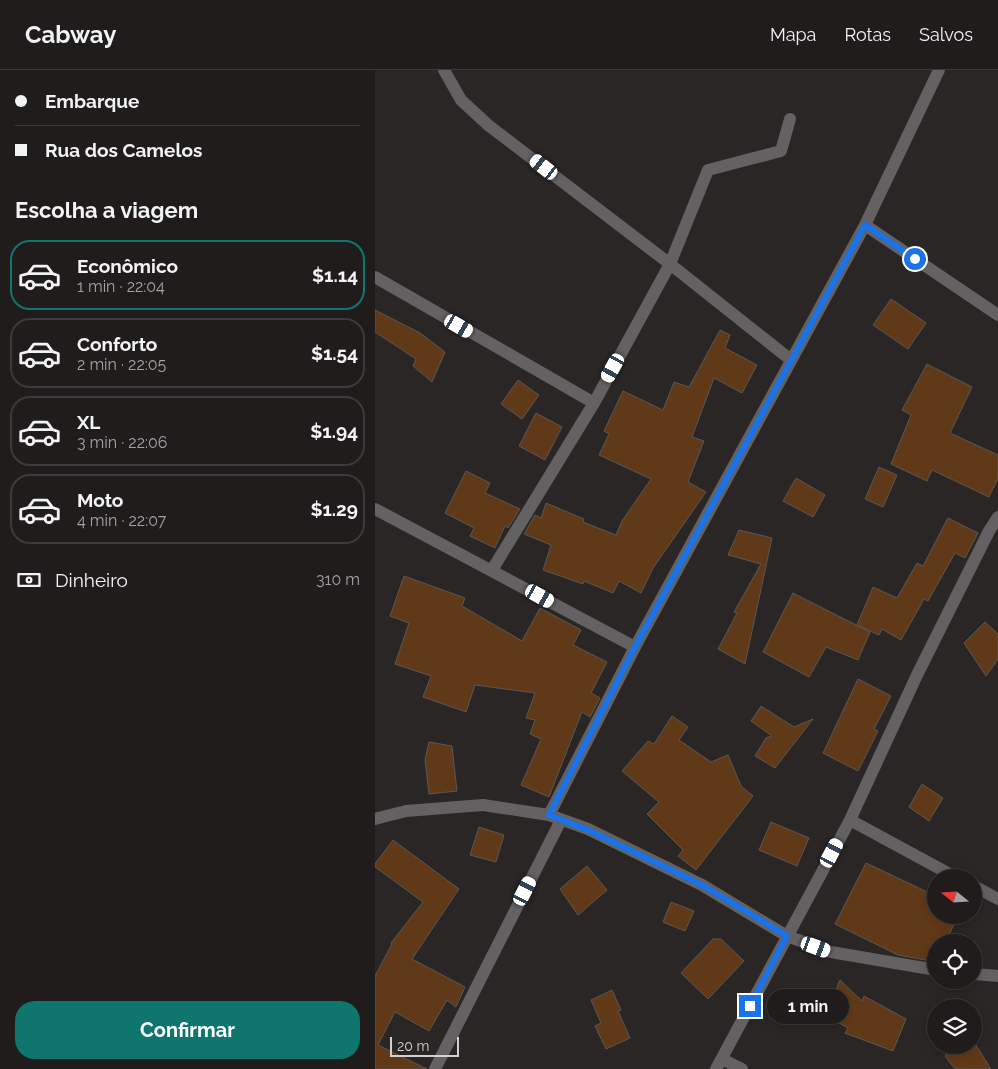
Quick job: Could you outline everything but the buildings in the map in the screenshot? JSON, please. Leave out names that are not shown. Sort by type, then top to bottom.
[{"type":"street","points":[[435,1069],[635,647],[865,225],[939,70]]},
{"type":"street","points":[[447,72],[461,100],[488,125],[670,264],[791,360]]},
{"type":"street","points":[[492,570],[594,403],[670,264],[708,170],[781,151],[790,119]]},
{"type":"street","points":[[865,225],[998,315]]},
{"type":"street","points":[[375,277],[594,403]]},
{"type":"street","points":[[375,509],[635,647]]},
{"type":"street","points":[[742,1069],[719,1064],[850,820],[917,676],[994,534],[998,517]]},
{"type":"street","points":[[375,819],[406,811],[483,805],[555,818],[588,830],[702,885],[787,936],[831,952],[927,968]]},
{"type":"street","points":[[850,820],[940,869]]},
{"type":"street","points":[[983,891],[998,899]]},
{"type":"street","points":[[982,975],[998,976]]},
{"type":"route","points":[[750,1006],[787,936],[702,885],[588,830],[549,815],[635,647],[865,225],[915,259]]}]
